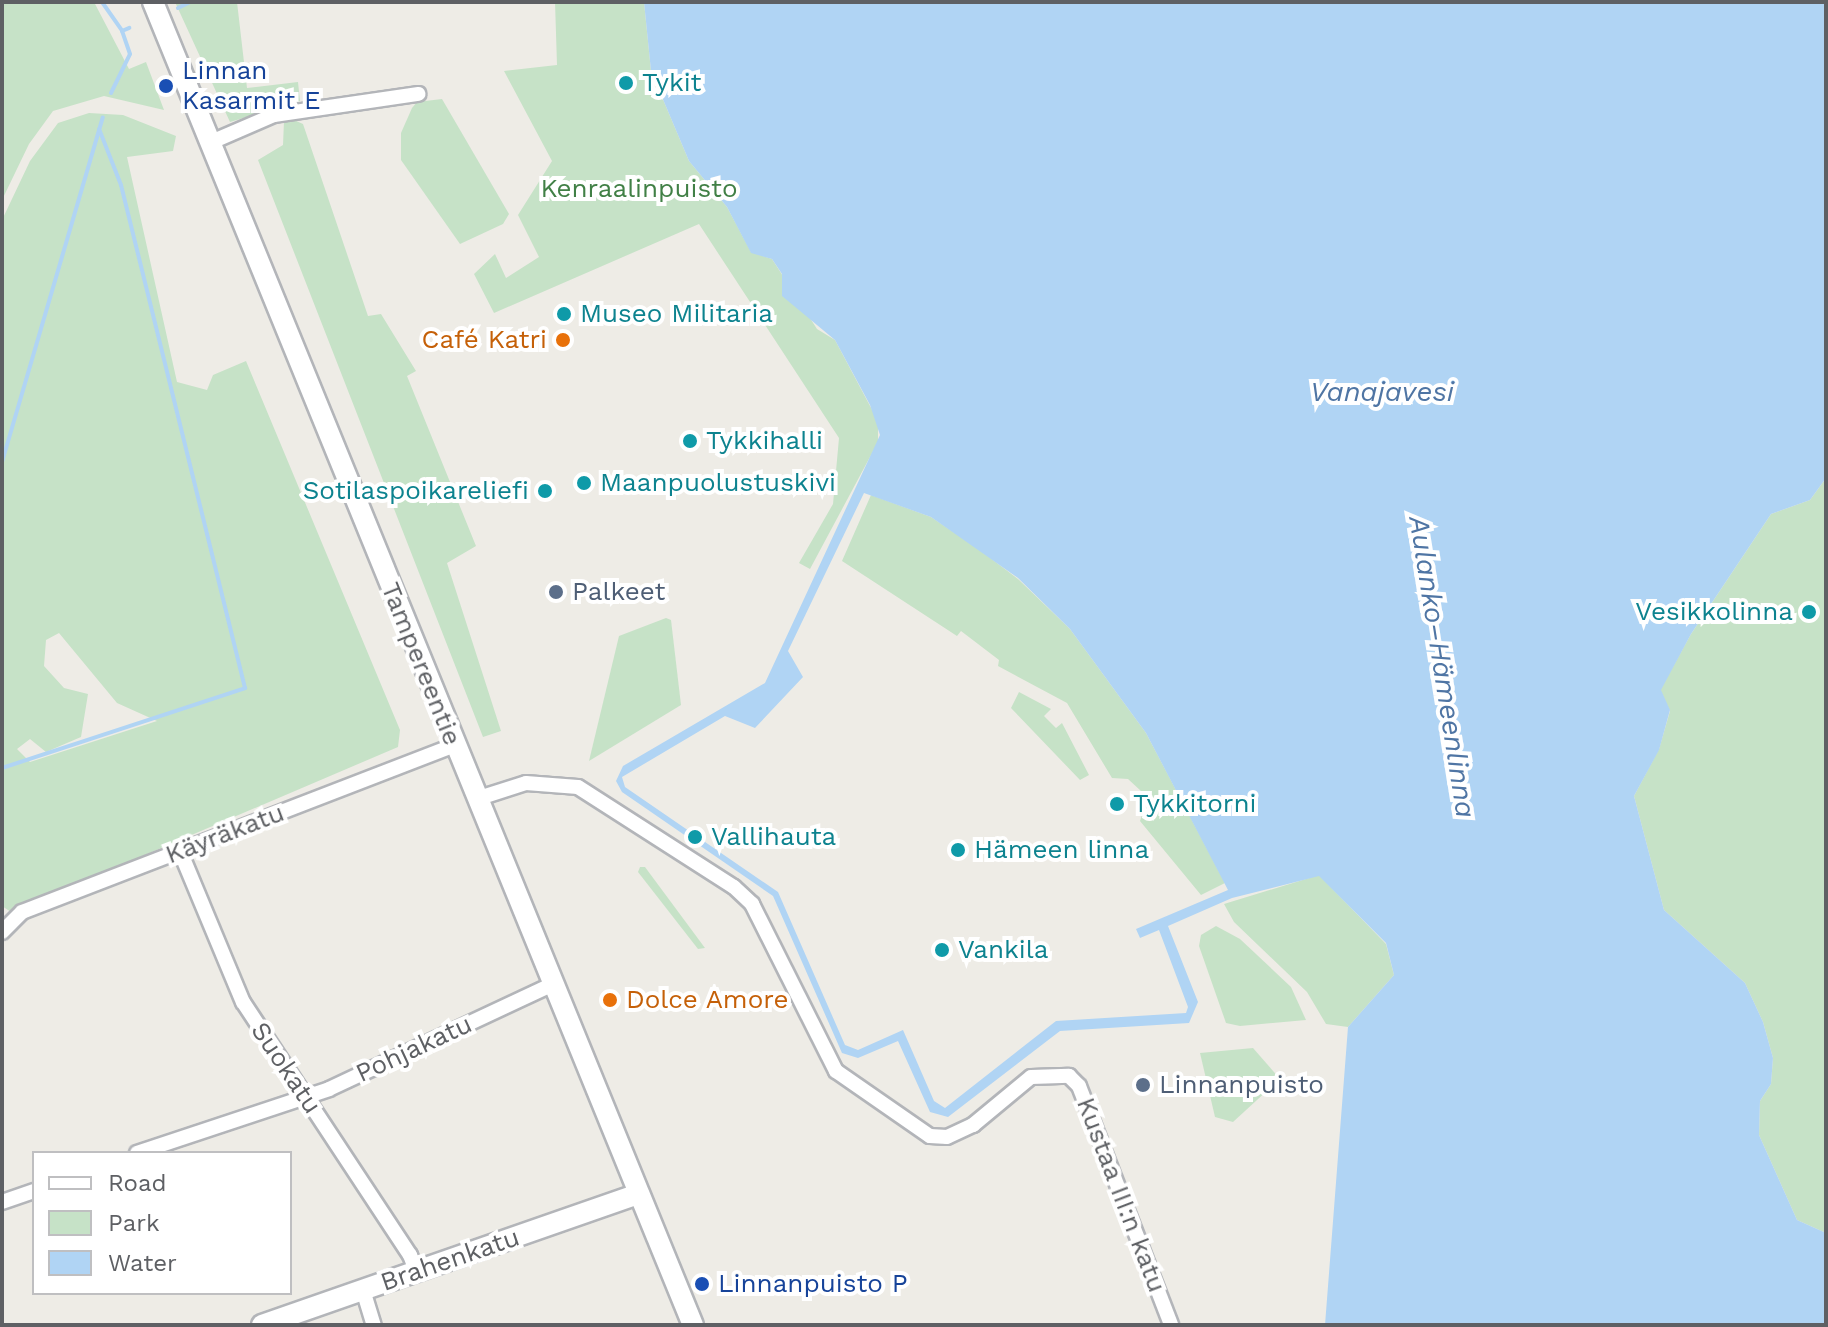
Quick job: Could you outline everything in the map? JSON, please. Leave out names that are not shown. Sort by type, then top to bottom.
[{"type":"main road","name":"Tampereentie","points":[[153,2],[453,746],[693,1325]]},
{"type":"main road","name":"Brahenkatu","points":[[262,1325],[638,1194]]},
{"type":"street","points":[[209,143],[274,115],[418,94]]},
{"type":"street","name":"Käyräkatu","points":[[2,932],[22,912],[453,746]]},
{"type":"street","name":"Kustaa III:n katu","points":[[476,799],[526,783],[578,787],[734,887],[752,904],[836,1071],[930,1136],[947,1137],[973,1125],[1031,1077],[1069,1076],[1079,1086],[1171,1325]]},
{"type":"street","name":"Suokatu","points":[[180,851],[243,1002],[410,1255],[416,1271]]},
{"type":"street","name":"Pohjakatu","points":[[143,1151],[306,1097],[551,985]]},
{"type":"street","points":[[2,1202],[32,1192]]},
{"type":"street","points":[[363,1290],[374,1325]]},
{"type":"green space","points":[[2,2],[94,2],[129,69],[146,62],[164,110],[104,96],[53,111],[29,144],[2,200]]},
{"type":"green space","points":[[175,2],[237,2],[247,88],[298,82],[300,101],[230,122]]},
{"type":"green space","name":"Kenraalinpuisto","points":[[555,2],[644,2],[651,71],[689,161],[727,207],[751,252],[772,259],[817,329],[835,340],[878,421],[878,442],[810,569],[799,563],[833,504],[839,438],[699,224],[494,313],[474,274],[495,254],[506,278],[539,257],[518,215],[552,161],[504,71],[557,65]]},
{"type":"green space","points":[[442,99],[509,214],[503,224],[460,244],[401,160],[401,133],[412,108],[417,102]]},
{"type":"green space","points":[[89,113],[123,115],[176,136],[173,151],[127,157],[177,382],[207,390],[213,375],[246,361],[400,730],[398,747],[11,912],[2,906],[2,220],[30,161],[58,123]],"holes":[[[59,633],[117,703],[157,721],[30,762],[17,749],[30,739],[46,752],[81,737],[88,694],[64,688],[44,666],[46,640]]]},
{"type":"green space","points":[[294,120],[303,124],[368,316],[381,314],[416,371],[407,376],[476,546],[447,563],[501,731],[483,737],[258,160],[283,145],[284,121]]},
{"type":"green space","points":[[1826,478],[1826,1233],[1797,1220],[1759,1135],[1760,1101],[1771,1084],[1773,1058],[1763,1022],[1745,983],[1664,910],[1634,796],[1659,749],[1670,711],[1660,690],[1691,634],[1771,514],[1810,500]]},
{"type":"green space","points":[[871,495],[931,517],[1018,579],[1070,629],[1146,733],[1225,883],[1201,895],[1140,821],[1145,806],[1141,791],[1128,779],[1112,778],[1067,703],[998,666],[999,660],[961,631],[957,636],[842,561]]},
{"type":"green space","points":[[666,618],[671,620],[681,705],[589,761],[619,636]]},
{"type":"green space","points":[[1019,692],[1051,709],[1044,716],[1056,728],[1062,723],[1089,775],[1080,780],[1011,708]]},
{"type":"green space","points":[[640,867],[645,867],[705,948],[698,949],[638,872]]},
{"type":"green space","points":[[1319,875],[1386,944],[1394,975],[1348,1027],[1326,1024],[1307,992],[1234,922],[1224,904]]},
{"type":"green space","points":[[1216,926],[1240,939],[1291,987],[1306,1020],[1240,1026],[1226,1023],[1199,946],[1201,935]]},
{"type":"green space","points":[[1253,1048],[1280,1079],[1233,1122],[1215,1117],[1200,1053]]},
{"type":"water","name":"Vanajavesi","points":[[644,2],[1826,2],[1826,478],[1810,500],[1771,514],[1691,634],[1661,690],[1670,710],[1659,750],[1634,796],[1664,910],[1745,983],[1763,1022],[1773,1058],[1771,1084],[1760,1101],[1759,1135],[1797,1220],[1826,1233],[1826,1325],[1325,1325],[1348,1027],[1394,975],[1386,943],[1319,876],[1232,898],[1168,926],[1198,1002],[1189,1023],[1060,1031],[948,1117],[930,1112],[898,1041],[858,1058],[842,1053],[773,896],[622,792],[616,781],[623,766],[765,683],[880,435],[870,405],[835,340],[782,296],[782,274],[772,259],[751,253],[727,207],[689,161],[651,71]],"holes":[[[864,493],[931,517],[1018,578],[1070,629],[1146,733],[1228,890],[1136,929],[1140,938],[1159,930],[1188,1007],[1186,1013],[1056,1021],[945,1108],[934,1101],[903,1030],[858,1050],[845,1045],[778,892],[625,787],[622,777],[725,716],[755,728],[803,677],[788,651]]]},
{"type":"waterway","points":[[102,2],[122,31]]},
{"type":"waterway","points":[[178,8],[190,2]]},
{"type":"waterway","points":[[111,93],[130,54],[122,31],[129,28]]},
{"type":"waterway","points":[[2,462],[103,117]]},
{"type":"waterway","points":[[2,768],[245,688],[121,185],[99,129]]},
{"type":"place","name":"Tykit","points":[[626,83]]},
{"type":"place","name":"Linnan Kasarmit E","points":[[166,86]]},
{"type":"place","name":"Museo Militaria","points":[[564,314]]},
{"type":"place","name":"Café Katri","points":[[563,340]]},
{"type":"place","name":"Tykkihalli","points":[[690,441]]},
{"type":"place","name":"Maanpuolustuskivi","points":[[584,483]]},
{"type":"place","name":"Sotilaspoikareliefi","points":[[545,491]]},
{"type":"place","name":"Palkeet","points":[[556,592]]},
{"type":"place","name":"Vesikkolinna","points":[[1809,612]]},
{"type":"place","name":"Tykkitorni","points":[[1117,804]]},
{"type":"place","name":"Vallihauta","points":[[695,837]]},
{"type":"place","name":"Hämeen linna","points":[[958,850]]},
{"type":"place","name":"Vankila","points":[[942,950]]},
{"type":"place","name":"Dolce Amore","points":[[610,1000]]},
{"type":"place","name":"Linnanpuisto","points":[[1143,1085]]},
{"type":"place","name":"Linnanpuisto P","points":[[702,1284]]},
{"type":"water label","name":"Aulanko–Hämeenlinna","points":[[1442,667]]}]
